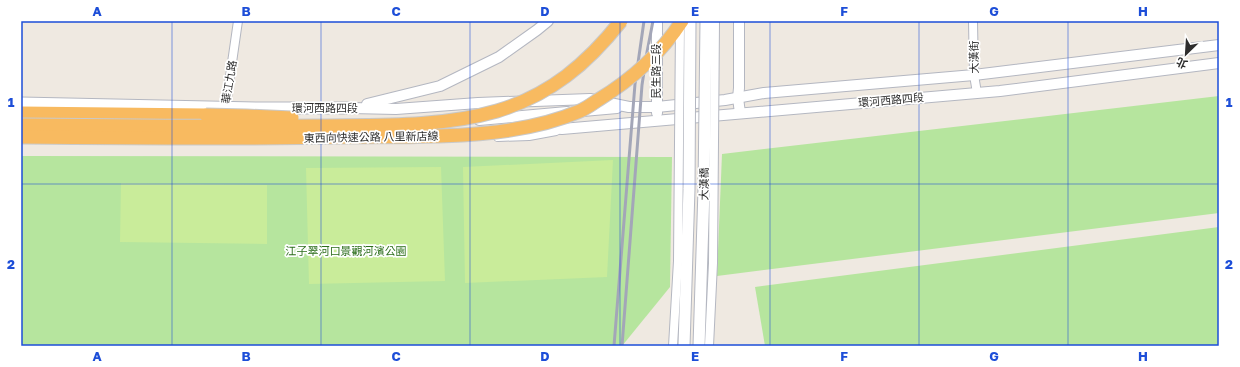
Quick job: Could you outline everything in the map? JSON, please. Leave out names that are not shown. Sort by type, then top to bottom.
[{"type":"highway","name":"東西向快速公路 八里新店線","points":[[21,126],[401,127],[454,120],[498,110],[534,96],[553,85],[593,54],[621,21]]},
{"type":"highway","name":"東西向快速公路 八里新店線","points":[[21,138],[202,139],[447,136],[500,131],[558,119],[581,110],[610,93],[641,69],[672,37],[681,21]]},
{"type":"highway","points":[[21,113],[247,116],[401,127]]},
{"type":"main road","name":"大漢橋","points":[[684,346],[689,189],[690,21]]},
{"type":"main road","name":"大漢橋","points":[[699,346],[704,189],[706,21]]},
{"type":"main road","name":"環河西路四段","points":[[21,103],[351,108]]},
{"type":"main road","name":"環河西路四段","points":[[21,126],[223,130],[401,127]]},
{"type":"street","name":"華江九路","points":[[222,144],[225,107],[238,21]]},
{"type":"street","points":[[351,108],[397,98],[440,86],[499,57],[548,21]]},
{"type":"street","name":"民生路三段","points":[[656,21],[657,122]]},
{"type":"street","points":[[674,346],[678,261],[681,21]]},
{"type":"street","points":[[709,346],[713,263],[715,21]]},
{"type":"street","points":[[739,21],[738,98],[740,113]]},
{"type":"street","name":"大漢街","points":[[973,21],[974,75],[977,93]]},
{"type":"street","name":"環河西路四段","points":[[401,127],[629,107],[657,107],[738,98],[764,93],[974,75],[1219,45]]},
{"type":"street","name":"環河西路四段","points":[[21,138],[222,144],[529,136],[562,130],[1000,91],[1219,63]]},
{"type":"street","name":"環河西路四段","points":[[351,108],[396,109],[478,103],[590,99],[629,107]]},
{"type":"street","name":"環河西路四段","points":[[401,127],[437,133],[527,127],[562,130]]},
{"type":"green space","points":[[1219,96],[1219,213],[717,276],[722,154]]},
{"type":"green space","name":"江子翠河口景觀河濱公園","points":[[21,156],[672,157],[670,287],[622,346],[21,346]]},
{"type":"green space","points":[[613,160],[607,277],[465,283],[463,167]]},
{"type":"green space","points":[[441,167],[445,281],[309,284],[306,168]]},
{"type":"green space","points":[[121,183],[267,185],[267,244],[120,242]]},
{"type":"green space","points":[[1219,227],[1219,346],[765,346],[755,287]]},
{"type":"railway","points":[[614,346],[635,84],[644,21]]},
{"type":"railway","points":[[622,346],[642,85],[653,21]]}]
